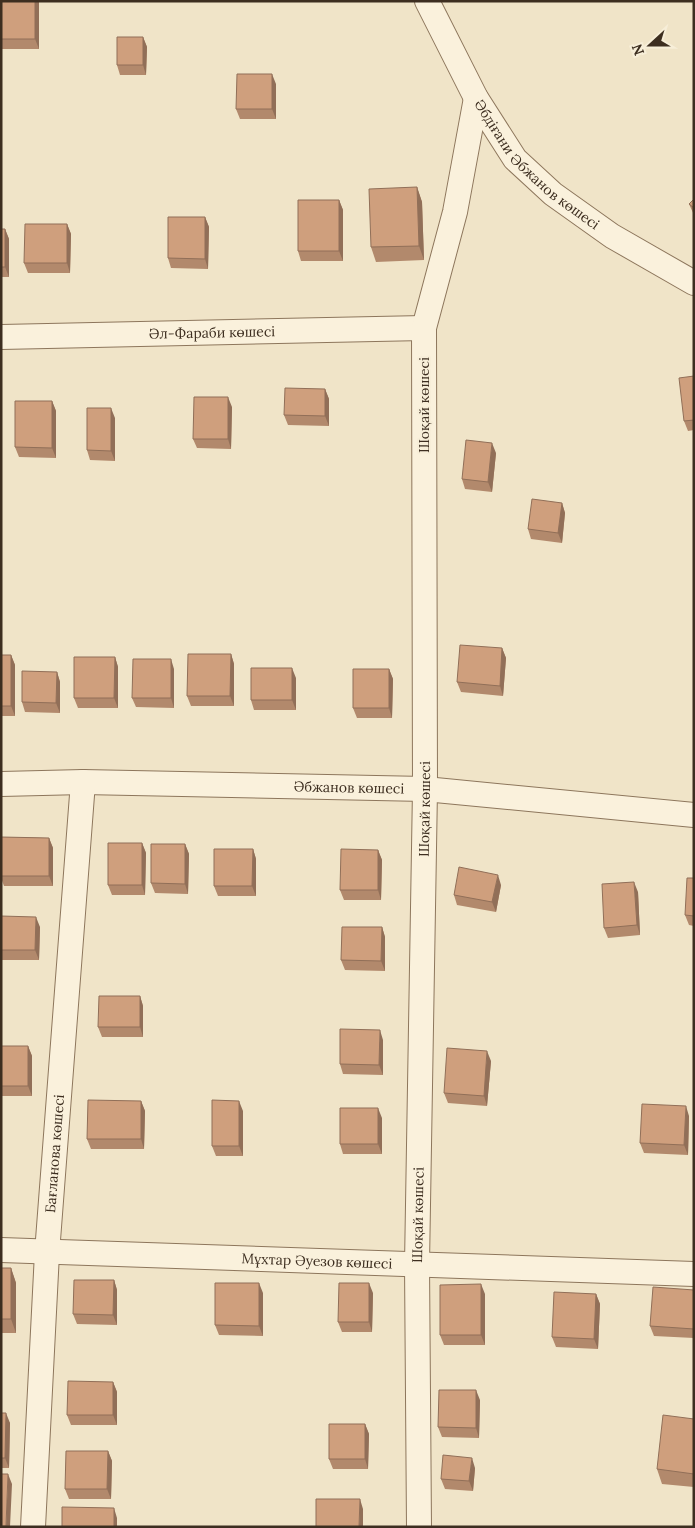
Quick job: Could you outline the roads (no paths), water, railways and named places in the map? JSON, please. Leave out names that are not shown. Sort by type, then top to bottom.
[{"type":"street","name":"Әбдіғани Әбжанов көшесі","points":[[427,1],[476,98],[515,159],[553,194],[612,236],[694,283]]},
{"type":"street","name":"Шоқай көшесі","points":[[419,1527],[417,1264],[426,789],[424,328],[455,212],[476,98]]},
{"type":"street","name":"Әл-Фараби көшесі","points":[[1,337],[424,328]]},
{"type":"street","name":"Әбжанов көшесі","points":[[1,784],[83,782],[426,789],[694,815]]},
{"type":"street","name":"Бағланова көшесі","points":[[33,1527],[47,1252],[83,782]]},
{"type":"street","name":"Мұхтар Әуезов көшесі","points":[[1,1250],[694,1274]]}]
